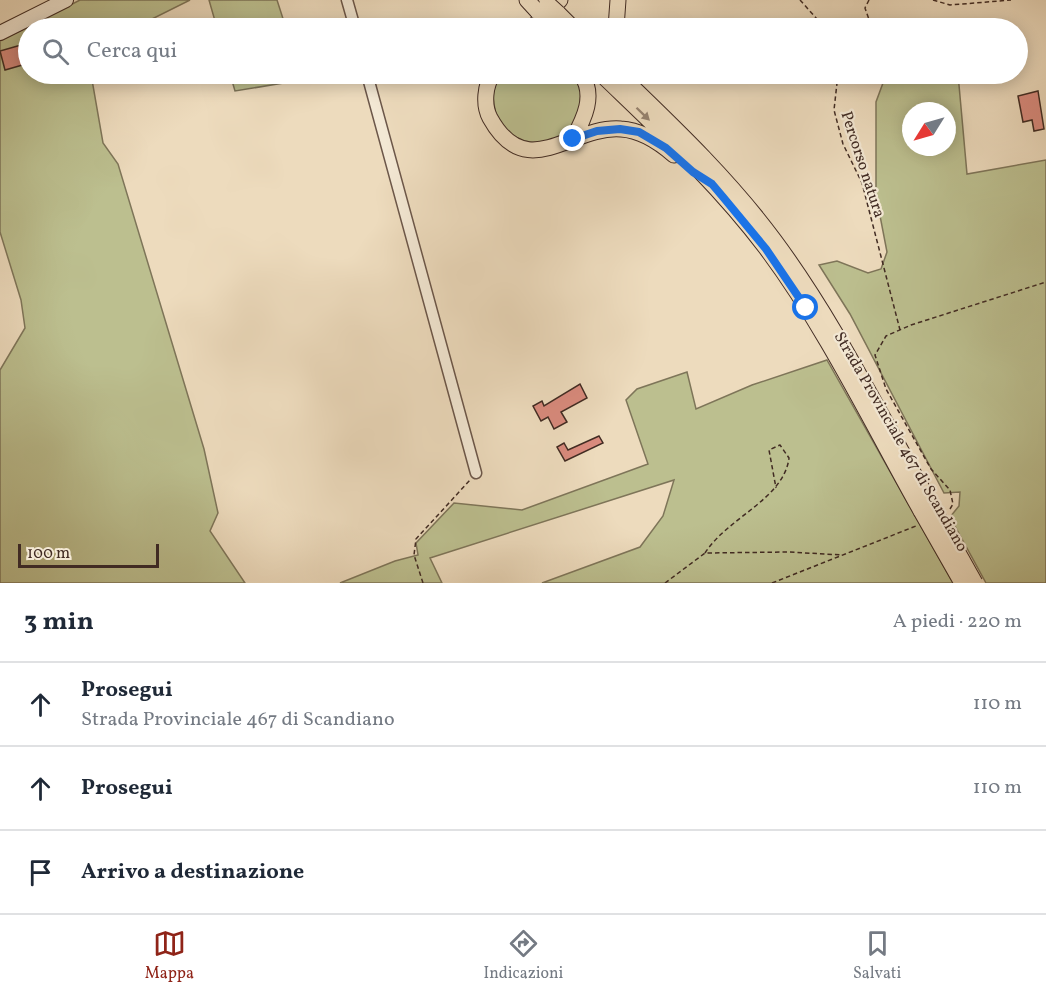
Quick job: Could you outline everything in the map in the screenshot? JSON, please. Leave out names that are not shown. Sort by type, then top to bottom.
[{"type":"main road","points":[[30,18],[66,0]]},
{"type":"main road","points":[[526,0],[551,15]]},
{"type":"main road","points":[[617,18],[618,0]]},
{"type":"main road","points":[[0,33],[18,24]]},
{"type":"main road","points":[[490,84],[486,97],[488,114],[497,129],[512,143],[530,149],[546,150],[597,131],[620,129],[639,132],[666,148],[693,172],[712,184]]},
{"type":"main road","points":[[573,139],[584,120],[589,101],[584,84]]},
{"type":"main road","name":"Strada Provinciale 467 di Scandiano","points":[[611,84],[712,184],[766,249],[806,308],[975,583]]},
{"type":"main road","name":"Strada Provinciale 467 di Scandiano","points":[[629,84],[747,205],[780,249],[826,321],[930,513],[962,583]]},
{"type":"main road","points":[[641,84],[664,118]]},
{"type":"street","points":[[347,0],[352,18]]},
{"type":"street","points":[[370,84],[476,473]]},
{"type":"path","points":[[800,0],[816,18]]},
{"type":"path","points":[[868,18],[865,8],[869,0]]},
{"type":"path","points":[[933,0],[950,5],[1011,0]]},
{"type":"path","name":"Percorso natura","points":[[837,84],[834,110],[843,144],[861,183],[900,331]]},
{"type":"path","points":[[772,583],[844,555],[952,504],[950,490],[927,462],[886,389],[875,360],[878,348],[886,336],[930,318],[1046,282]]},
{"type":"path","points":[[665,583],[705,553],[721,533],[776,488],[787,472],[789,458],[780,445],[769,450],[776,488]]},
{"type":"path","points":[[423,583],[414,555],[416,539],[476,473]]},
{"type":"path","points":[[705,553],[789,552],[844,555]]},
{"type":"green space","points":[[80,0],[190,0],[154,18],[45,18]]},
{"type":"green space","points":[[209,0],[277,0],[283,18],[214,18]]},
{"type":"green space","points":[[18,32],[18,84],[93,84],[103,143],[118,164],[204,449],[218,513],[210,531],[245,583],[0,583],[0,370],[25,328],[21,300],[0,232],[0,41]]},
{"type":"green space","points":[[233,84],[278,84],[235,91]]},
{"type":"green space","points":[[495,84],[580,84],[577,121],[567,133],[554,140],[539,143],[524,140],[510,133],[499,121],[494,104]]},
{"type":"green space","points":[[883,84],[959,84],[967,174],[1046,160],[1046,583],[986,583],[950,517],[959,506],[960,492],[944,493],[850,314],[819,265],[837,261],[868,273],[881,269],[887,252],[876,195],[876,102]]},
{"type":"green space","points":[[827,360],[953,583],[542,583],[640,547],[663,516],[674,480],[430,558],[442,583],[340,583],[395,561],[418,555],[416,543],[454,503],[522,510],[648,464],[626,400],[637,389],[687,372],[696,409],[752,385]]},
{"type":"building","points":[[18,46],[18,66],[5,70],[0,51]]},
{"type":"building","points":[[1038,91],[1044,129],[1034,131],[1032,120],[1023,122],[1018,96]]},
{"type":"building","points":[[580,384],[587,398],[561,412],[567,422],[554,429],[548,417],[541,421],[533,406],[542,401],[544,406]]},
{"type":"building","points":[[599,436],[603,443],[565,461],[557,447],[564,443],[568,450]]},
{"type":"route","points":[[573,139],[597,131],[620,129],[639,132],[666,148],[693,172],[712,184],[735,210],[766,249],[806,308]]}]
